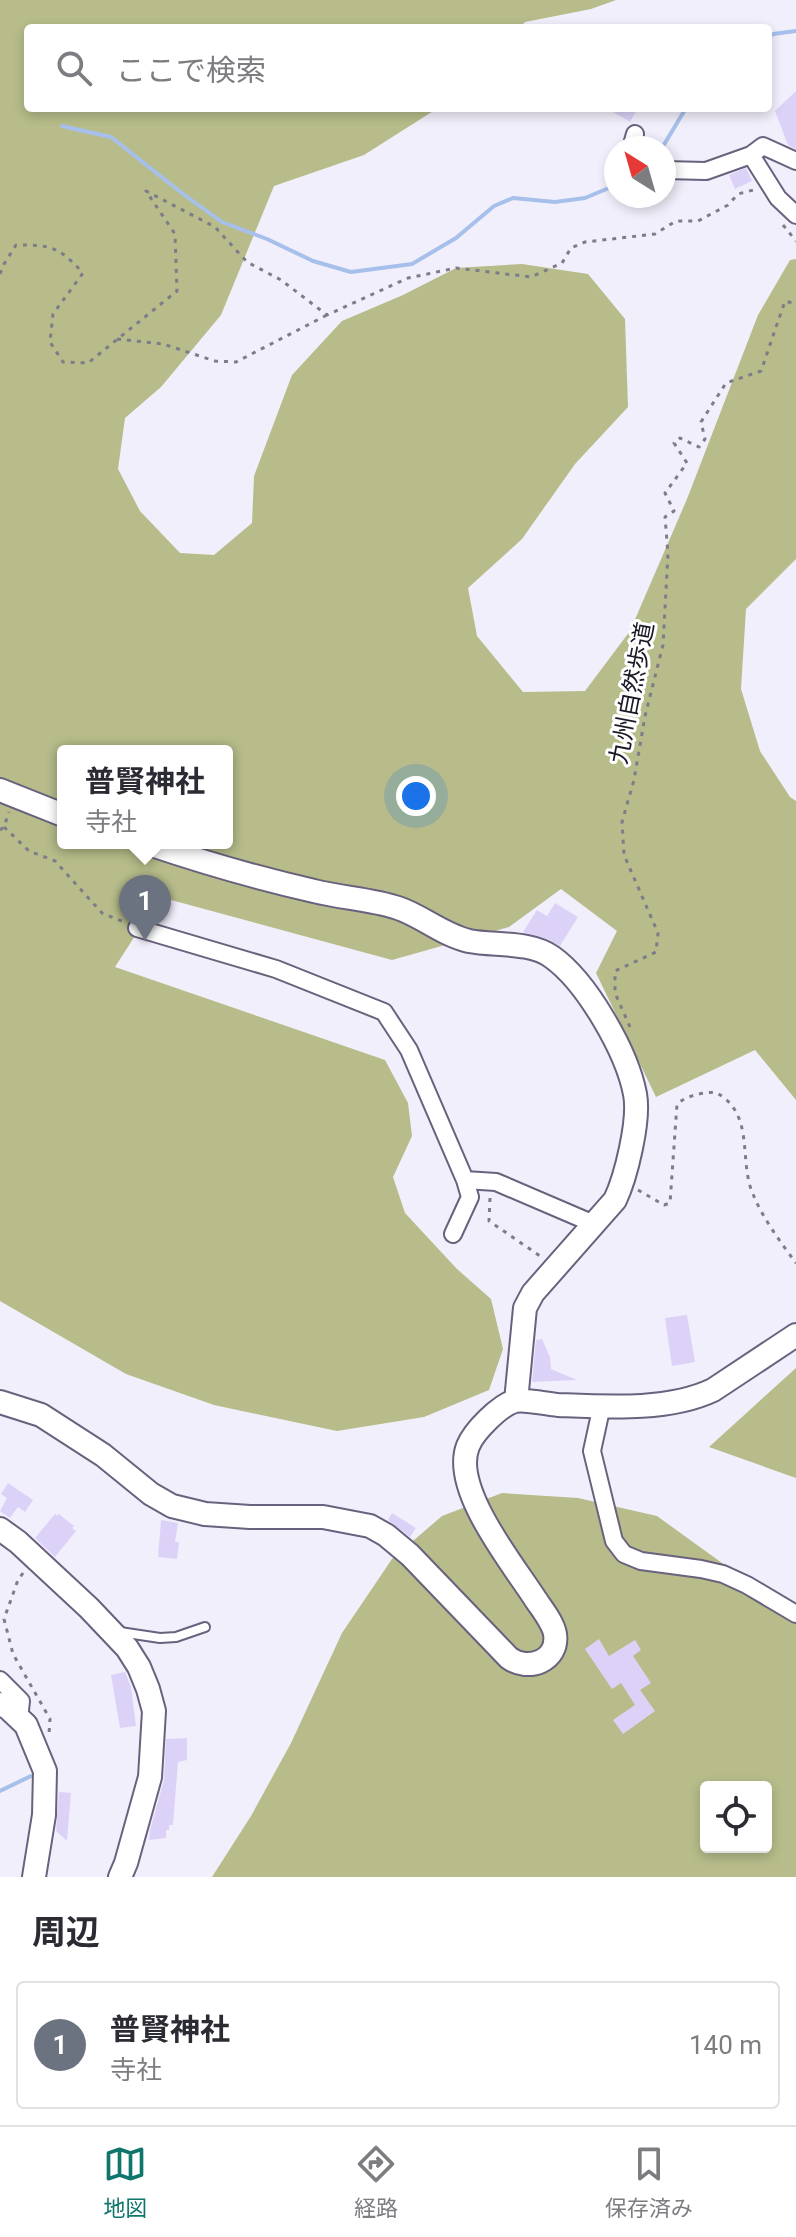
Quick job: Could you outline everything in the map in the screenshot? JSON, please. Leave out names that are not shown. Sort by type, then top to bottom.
[{"type":"street","points":[[676,170],[706,171],[751,155],[763,146],[796,161]]},
{"type":"street","points":[[751,155],[766,188],[796,215]]},
{"type":"street","points":[[0,790],[57,813]]},
{"type":"street","points":[[164,849],[222,869],[398,908],[467,941],[530,948],[549,954],[584,991],[621,1049],[636,1095],[630,1154],[624,1182],[615,1200],[533,1293],[525,1308],[516,1401]]},
{"type":"street","points":[[137,928],[276,969],[384,1012],[409,1050],[465,1180],[470,1197],[453,1234]]},
{"type":"street","points":[[465,1180],[496,1182],[594,1224]]},
{"type":"street","points":[[0,1402],[41,1415],[103,1455],[151,1494],[172,1506],[205,1514],[323,1517],[370,1526],[410,1555],[509,1658],[518,1664],[530,1665],[548,1656],[554,1646],[555,1634],[547,1616],[484,1521],[469,1488],[466,1453],[477,1430],[516,1401],[556,1405],[666,1405],[699,1397],[796,1335]]},
{"type":"street","points":[[602,1405],[592,1451],[614,1541],[624,1554],[641,1561],[723,1574],[796,1614]]},
{"type":"street","points":[[0,1529],[36,1558],[127,1648],[148,1689],[154,1711],[150,1777],[120,1877]]},
{"type":"street","points":[[0,1680],[21,1701],[19,1719]]},
{"type":"street","points":[[0,1704],[26,1725],[45,1771],[44,1815],[34,1877]]},
{"type":"lane","points":[[111,1631],[160,1638],[176,1637],[205,1627]]},
{"type":"path","points":[[117,339],[163,344],[215,361],[236,362],[408,278],[456,268],[531,277],[562,263],[571,248],[585,242],[655,234],[676,221],[698,221],[728,205],[738,194],[766,188]]},
{"type":"path","points":[[0,274],[16,245],[48,245],[68,256],[83,273],[53,314],[50,342],[63,362],[88,363],[177,291],[175,234],[146,191],[215,227],[247,262],[281,280],[327,315]]},
{"type":"path","name":"九州自然歩道","points":[[633,1034],[615,993],[615,971],[656,952],[658,933],[624,855],[622,822],[663,645],[668,554],[665,517],[674,511],[665,493],[687,463],[674,443],[680,438],[699,447],[705,439],[701,422],[726,383],[761,371],[785,301],[796,304]]},
{"type":"path","points":[[4,827],[29,851],[55,861],[102,913],[137,928]]},
{"type":"path","points":[[624,1182],[664,1205],[670,1203],[677,1104],[684,1098],[715,1092],[731,1105],[742,1126],[751,1192],[796,1263]]},
{"type":"path","points":[[496,1182],[488,1202],[489,1221],[555,1268]]},
{"type":"path","points":[[36,1558],[18,1580],[4,1619],[13,1654],[50,1719],[50,1732],[39,1754]]},
{"type":"green space","points":[[0,0],[616,0],[591,9],[523,24],[24,24],[24,112],[432,112],[364,155],[274,186],[221,315],[161,387],[125,418],[118,469],[140,511],[180,553],[214,555],[252,523],[254,476],[292,375],[342,321],[456,268],[522,264],[588,274],[625,319],[628,407],[575,464],[522,539],[468,588],[477,636],[523,692],[585,691],[630,631],[687,499],[758,315],[790,260],[796,259],[796,559],[746,609],[741,689],[760,751],[790,797],[796,801],[796,1100],[755,1050],[656,1097],[596,973],[617,931],[561,889],[509,927],[392,960],[160,897],[115,967],[385,1060],[408,1103],[412,1136],[393,1177],[405,1213],[457,1269],[491,1299],[503,1349],[489,1390],[424,1417],[337,1431],[214,1405],[126,1374],[0,1301]]},
{"type":"green space","points":[[796,1368],[796,1478],[709,1447]]},
{"type":"green space","points":[[502,1493],[578,1498],[657,1516],[740,1576],[796,1608],[796,1877],[212,1877],[251,1816],[291,1743],[342,1633],[392,1559],[442,1516]]},
{"type":"building","points":[[796,91],[796,149],[788,145],[775,111]]},
{"type":"building","points":[[613,112],[636,112],[630,122]]},
{"type":"building","points":[[746,168],[752,181],[735,189],[729,175]]},
{"type":"building","points":[[555,903],[578,917],[560,946],[523,932],[537,910],[547,916]]},
{"type":"building","points":[[687,1315],[695,1362],[672,1366],[665,1318]]},
{"type":"building","points":[[542,1339],[550,1357],[551,1369],[577,1380],[532,1382],[536,1340]]},
{"type":"building","points":[[8,1483],[33,1500],[25,1512],[18,1507],[10,1518],[0,1511],[7,1498],[1,1494]]},
{"type":"building","points":[[392,1513],[416,1528],[410,1537],[388,1520]]},
{"type":"building","points":[[55,1514],[74,1526],[72,1528],[76,1531],[55,1557],[35,1538]]},
{"type":"building","points":[[161,1520],[178,1523],[175,1542],[179,1542],[177,1559],[158,1557]]},
{"type":"building","points":[[599,1639],[609,1656],[635,1640],[641,1650],[633,1656],[651,1683],[640,1690],[655,1711],[623,1734],[613,1720],[635,1705],[621,1683],[612,1689],[585,1649]]},
{"type":"building","points":[[125,1672],[131,1687],[136,1726],[120,1728],[111,1675]]},
{"type":"building","points":[[187,1738],[187,1760],[178,1762],[173,1825],[166,1830],[166,1838],[149,1840],[164,1780],[166,1739]]},
{"type":"building","points":[[59,1792],[71,1793],[67,1841],[56,1831]]},
{"type":"waterway","points":[[772,35],[796,31]]},
{"type":"waterway","points":[[669,136],[684,112]]},
{"type":"waterway","points":[[62,126],[111,137],[222,222],[313,261],[351,272],[412,264],[456,238],[494,206],[513,198],[555,202],[585,198],[604,190]]},
{"type":"waterway","points":[[0,1791],[31,1776]]},
{"type":"place","name":"普賢神社","points":[[145,941]]}]
